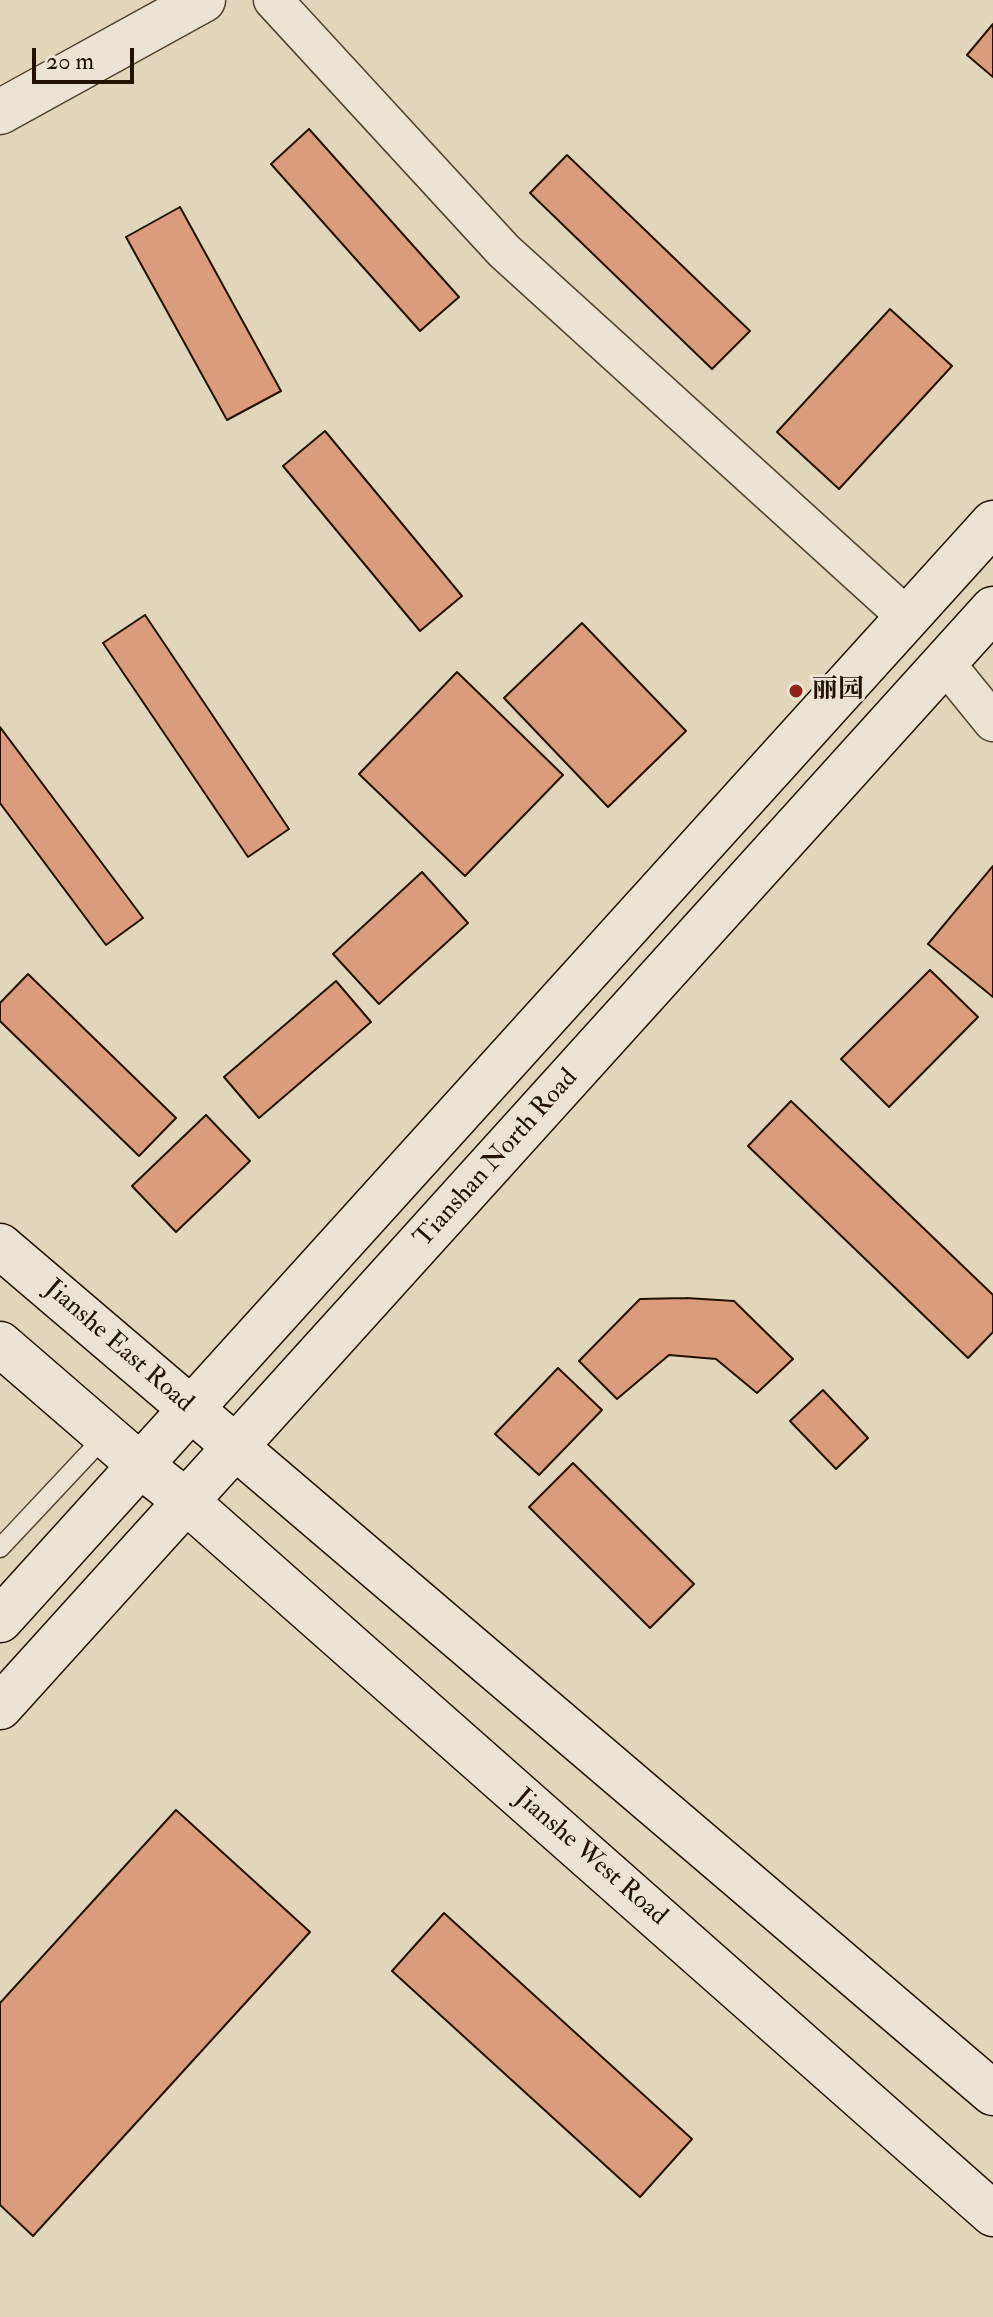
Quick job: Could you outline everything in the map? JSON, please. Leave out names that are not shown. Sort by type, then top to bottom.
[{"type":"main road","points":[[0,112],[203,0]]},
{"type":"main road","points":[[0,1620],[993,523]]},
{"type":"main road","name":"Tianshan North Road","points":[[0,1707],[993,609]]},
{"type":"main road","name":"Jianshe East Road","points":[[0,1246],[235,1448]]},
{"type":"main road","points":[[0,1344],[187,1502]]},
{"type":"main road","points":[[235,1448],[993,2093]]},
{"type":"main road","name":"Jianshe West Road","points":[[187,1502],[993,2214]]},
{"type":"street","points":[[273,0],[504,251],[908,618]]},
{"type":"street","points":[[945,663],[993,722]]},
{"type":"lane","points":[[0,1548],[106,1435]]},
{"type":"building","points":[[993,24],[993,77],[967,55]]},
{"type":"building","points":[[309,129],[459,297],[420,331],[271,164]]},
{"type":"building","points":[[567,155],[750,331],[712,369],[530,193]]},
{"type":"building","points":[[180,207],[281,391],[227,420],[126,237]]},
{"type":"building","points":[[890,309],[952,366],[839,489],[777,432]]},
{"type":"building","points":[[325,431],[462,596],[420,631],[283,466]]},
{"type":"building","points":[[145,615],[289,829],[248,857],[103,643]]},
{"type":"building","points":[[582,623],[686,731],[608,807],[504,698]]},
{"type":"building","points":[[457,672],[563,775],[465,876],[359,774]]},
{"type":"building","points":[[0,727],[143,918],[106,945],[0,803]]},
{"type":"building","points":[[993,866],[993,997],[928,944]]},
{"type":"building","points":[[422,872],[468,923],[379,1004],[333,954]]},
{"type":"building","points":[[930,970],[978,1017],[889,1107],[841,1059]]},
{"type":"building","points":[[28,974],[176,1118],[139,1156],[0,1021],[0,1003]]},
{"type":"building","points":[[336,981],[371,1022],[259,1118],[224,1077]]},
{"type":"building","points":[[791,1101],[993,1295],[993,1332],[968,1358],[748,1146]]},
{"type":"building","points":[[206,1115],[250,1161],[176,1232],[132,1186]]},
{"type":"building","points":[[640,1299],[734,1301],[793,1359],[757,1393],[716,1359],[669,1355],[617,1399],[579,1361]]},
{"type":"building","points":[[558,1368],[602,1410],[539,1475],[495,1434]]},
{"type":"building","points":[[823,1390],[868,1438],[836,1469],[790,1421]]},
{"type":"building","points":[[573,1463],[694,1584],[650,1628],[529,1507]]},
{"type":"building","points":[[176,1810],[310,1932],[33,2236],[0,2205],[0,2003]]},
{"type":"building","points":[[444,1913],[692,2139],[640,2197],[392,1971]]},
{"type":"place","name":"丽园","points":[[796,691]]}]
